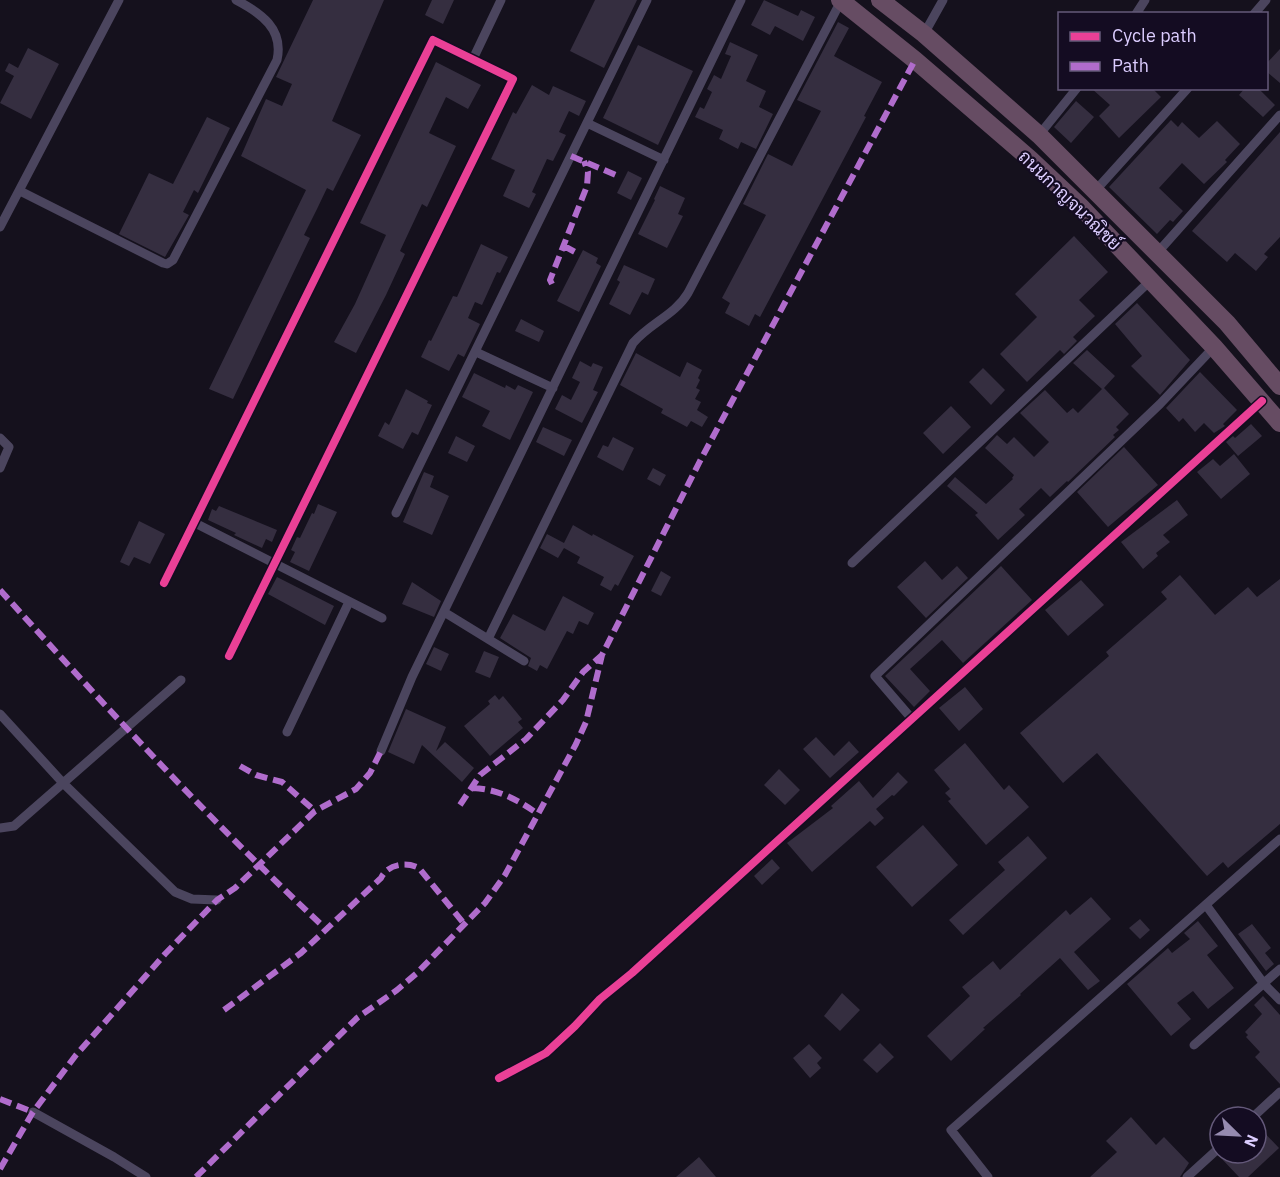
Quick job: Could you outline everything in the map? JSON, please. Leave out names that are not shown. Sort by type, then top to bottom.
[{"type":"highway","name":"ถนนกาญจนวณิชย์","points":[[840,0],[915,60],[1030,159],[1080,206],[1214,347],[1280,423]]},
{"type":"highway","name":"ถนนกาญจนวณิชย์","points":[[880,0],[924,34],[1039,135],[1227,323],[1280,386]]},
{"type":"street","points":[[0,227],[118,0]]},
{"type":"street","points":[[20,191],[163,263],[171,262],[277,60],[278,45],[273,28],[257,12],[236,0]]},
{"type":"street","points":[[473,59],[501,0]]},
{"type":"street","points":[[396,513],[647,0]]},
{"type":"street","points":[[381,751],[412,677],[741,0]]},
{"type":"street","points":[[488,639],[633,343],[641,333],[673,312],[688,293],[840,0]]},
{"type":"street","points":[[924,34],[943,0]]},
{"type":"street","points":[[1256,12],[1266,0]]},
{"type":"street","points":[[164,583],[433,40],[513,79],[229,656]]},
{"type":"street","points":[[1039,135],[1075,90]]},
{"type":"street","points":[[1095,190],[1186,90]]},
{"type":"street","points":[[1158,252],[1280,115]]},
{"type":"street","points":[[587,123],[664,160]]},
{"type":"street","points":[[852,563],[1150,281]]},
{"type":"street","points":[[912,719],[875,676],[1160,404],[1214,347]]},
{"type":"street","points":[[476,352],[554,388]]},
{"type":"street","points":[[499,1078],[532,1062],[560,1042],[600,999],[632,973],[1262,401]]},
{"type":"street","points":[[0,438],[9,447],[0,468]]},
{"type":"street","points":[[195,523],[382,618]]},
{"type":"street","points":[[287,732],[350,602]]},
{"type":"street","points":[[444,612],[524,661]]},
{"type":"street","points":[[0,828],[14,826],[181,680]]},
{"type":"street","points":[[0,714],[63,783],[175,892],[192,899],[217,900]]},
{"type":"street","points":[[988,1177],[951,1130],[1280,839]]},
{"type":"street","points":[[1206,905],[1264,984],[1280,1000]]},
{"type":"street","points":[[1194,1045],[1280,969]]},
{"type":"street","points":[[1266,1105],[1280,1092]]},
{"type":"street","points":[[33,1112],[146,1177]]},
{"type":"street","points":[[1187,1177],[1208,1158]]},
{"type":"building","points":[[313,0],[384,0],[332,121],[361,135],[333,191],[327,188],[304,235],[310,238],[233,399],[209,389],[306,190],[241,156],[266,99],[282,106],[292,84],[276,77]]},
{"type":"building","points":[[432,0],[454,0],[443,24],[425,15]]},
{"type":"building","points":[[595,0],[637,0],[604,68],[570,51]]},
{"type":"building","points":[[764,0],[798,16],[801,10],[815,17],[803,41],[775,26],[770,35],[751,25]]},
{"type":"building","points":[[838,22],[849,28],[834,56],[882,82],[864,116],[866,117],[760,317],[755,314],[749,326],[725,313],[730,303],[722,298],[766,215],[743,204],[768,154],[792,166],[821,111],[797,100]]},
{"type":"building","points":[[730,42],[758,55],[746,81],[766,91],[759,107],[773,114],[756,149],[741,142],[738,149],[719,139],[723,130],[695,117],[700,107],[704,109],[712,92],[707,89],[714,75],[721,79],[731,56],[725,54]]},
{"type":"building","points":[[638,45],[693,71],[658,145],[603,118]]},
{"type":"building","points":[[28,48],[59,64],[31,119],[0,103],[14,76],[5,71],[9,63],[18,68]]},
{"type":"building","points":[[1280,49],[1280,83],[1268,73],[1268,62]]},
{"type":"building","points":[[436,62],[481,85],[468,109],[446,97],[429,133],[456,146],[427,207],[422,204],[400,251],[405,254],[356,353],[334,342],[355,304],[386,235],[360,223]]},
{"type":"building","points":[[532,85],[549,95],[553,86],[586,101],[579,116],[569,111],[559,132],[566,135],[553,161],[547,159],[532,192],[536,194],[529,208],[503,196],[515,170],[491,159],[513,112],[516,114]]},
{"type":"building","points":[[1093,90],[1154,90],[1161,97],[1119,138],[1099,116],[1110,105]]},
{"type":"building","points":[[1243,90],[1260,90],[1275,105],[1263,117],[1239,95]]},
{"type":"building","points":[[1076,101],[1094,117],[1071,143],[1054,127]]},
{"type":"building","points":[[207,117],[230,128],[198,193],[194,190],[183,212],[189,215],[165,257],[119,234],[149,173],[173,184]]},
{"type":"building","points":[[1171,120],[1178,127],[1182,122],[1199,138],[1217,121],[1240,144],[1225,160],[1227,162],[1204,184],[1182,163],[1159,188],[1183,211],[1173,222],[1170,220],[1157,234],[1109,187]]},
{"type":"building","points":[[1280,132],[1280,237],[1264,254],[1268,257],[1256,271],[1235,253],[1227,262],[1192,231]]},
{"type":"building","points":[[628,171],[642,178],[631,200],[617,193]]},
{"type":"building","points":[[660,186],[685,198],[678,214],[683,216],[667,248],[638,234]]},
{"type":"building","points":[[1074,236],[1108,272],[1079,300],[1095,316],[1073,337],[1077,341],[1064,354],[1060,350],[1027,382],[1000,354],[1037,317],[1015,294]]},
{"type":"building","points":[[481,244],[508,257],[500,273],[497,272],[482,305],[475,302],[468,318],[480,324],[464,357],[458,354],[449,371],[421,357],[453,296],[457,297]]},
{"type":"building","points":[[583,250],[598,258],[596,263],[601,266],[579,312],[557,301]]},
{"type":"building","points":[[624,265],[655,279],[648,295],[642,292],[630,315],[609,304],[620,282],[617,280]]},
{"type":"building","points":[[1137,303],[1190,360],[1160,395],[1131,366],[1142,356],[1115,324]]},
{"type":"building","points":[[521,319],[544,331],[539,342],[515,331]]},
{"type":"building","points":[[1087,350],[1115,376],[1104,388],[1129,414],[1116,427],[1119,430],[1113,435],[1115,437],[1068,482],[1050,497],[1041,488],[1019,509],[1025,515],[998,540],[975,515],[978,513],[947,486],[955,477],[986,504],[1013,479],[1014,475],[985,448],[997,435],[1007,444],[1014,437],[1034,457],[1049,442],[1020,413],[1045,390],[1067,413],[1073,408],[1078,413],[1102,389],[1073,363]]},
{"type":"building","points":[[636,353],[680,377],[687,362],[702,370],[696,388],[700,390],[695,399],[701,402],[697,410],[708,417],[702,427],[691,421],[687,427],[661,413],[663,409],[620,385]]},
{"type":"building","points":[[580,361],[591,367],[593,363],[603,367],[593,390],[598,392],[582,423],[555,409],[562,395],[571,400],[580,382],[572,378]]},
{"type":"building","points":[[983,368],[1005,390],[991,405],[969,382]]},
{"type":"building","points":[[1200,372],[1237,410],[1223,424],[1225,426],[1214,433],[1204,423],[1195,432],[1183,418],[1179,422],[1166,408]]},
{"type":"building","points":[[474,373],[505,388],[506,385],[515,390],[518,385],[533,392],[510,440],[482,426],[490,411],[462,397]]},
{"type":"building","points":[[406,389],[432,405],[418,435],[412,432],[403,449],[378,436],[385,422],[389,425]]},
{"type":"building","points":[[951,406],[971,427],[943,454],[923,433]]},
{"type":"building","points":[[1251,424],[1262,436],[1238,456],[1226,442],[1233,436],[1235,438]]},
{"type":"building","points":[[543,427],[572,440],[564,456],[536,442]]},
{"type":"building","points":[[456,436],[475,446],[467,462],[448,453]]},
{"type":"building","points":[[613,437],[634,448],[623,471],[597,457],[603,445],[608,447]]},
{"type":"building","points":[[1124,447],[1158,485],[1108,527],[1077,492]]},
{"type":"building","points":[[1234,454],[1250,474],[1221,499],[1197,472],[1213,459],[1220,466]]},
{"type":"building","points":[[653,468],[666,475],[660,486],[647,479]]},
{"type":"building","points":[[424,472],[434,476],[430,487],[449,496],[432,535],[403,522]]},
{"type":"building","points":[[1177,500],[1188,515],[1163,535],[1170,542],[1156,553],[1158,556],[1143,569],[1121,542]]},
{"type":"building","points":[[318,504],[337,512],[309,571],[290,562],[295,552],[291,550]]},
{"type":"building","points":[[219,506],[277,530],[272,542],[266,539],[262,548],[208,520],[212,509],[216,511]]},
{"type":"building","points":[[139,521],[165,534],[150,564],[134,557],[129,566],[120,562]]},
{"type":"building","points":[[573,525],[634,556],[618,586],[615,584],[611,591],[600,585],[604,577],[577,563],[580,557],[564,548],[558,558],[540,548],[547,534],[564,543]]},
{"type":"building","points":[[925,561],[942,580],[957,566],[968,578],[926,618],[897,587]]},
{"type":"building","points":[[1001,566],[1032,600],[963,663],[942,640],[910,669],[930,691],[914,707],[885,676]]},
{"type":"building","points":[[661,571],[671,577],[661,596],[651,591]]},
{"type":"building","points":[[1180,575],[1215,615],[1248,587],[1257,597],[1280,579],[1280,824],[1228,868],[1223,862],[1207,876],[1097,753],[1063,783],[1020,733],[1109,656],[1106,652],[1167,599],[1161,592]]},
{"type":"building","points":[[277,577],[334,606],[325,625],[268,594]]},
{"type":"building","points":[[1081,580],[1104,605],[1068,636],[1045,610]]},
{"type":"building","points":[[412,582],[441,601],[434,617],[402,604]]},
{"type":"building","points":[[563,596],[594,613],[588,625],[579,621],[573,634],[567,631],[547,669],[540,665],[537,671],[528,666],[531,658],[500,638],[513,614],[545,631]]},
{"type":"building","points":[[434,647],[449,654],[441,671],[426,664]]},
{"type":"building","points":[[484,651],[499,657],[490,678],[475,672]]},
{"type":"building","points":[[965,687],[983,709],[959,731],[939,708]]},
{"type":"building","points":[[495,695],[499,700],[503,696],[522,719],[518,722],[523,728],[490,756],[464,726],[490,704],[488,701]]},
{"type":"building","points":[[406,709],[446,727],[436,751],[445,742],[474,768],[462,782],[422,745],[414,764],[388,752]]},
{"type":"building","points":[[816,737],[834,756],[849,741],[859,752],[830,778],[803,749]]},
{"type":"building","points":[[965,743],[1004,790],[1009,785],[1029,807],[986,845],[948,801],[951,799],[945,793],[950,789],[934,770]]},
{"type":"building","points":[[779,769],[800,790],[785,805],[764,785]]},
{"type":"building","points":[[898,772],[908,782],[876,809],[884,818],[875,826],[870,821],[812,872],[787,843],[833,808],[831,806],[859,781],[873,798]]},
{"type":"building","points":[[923,825],[958,865],[912,907],[876,867]]},
{"type":"building","points":[[1028,836],[1047,858],[963,935],[949,920],[1005,870],[998,862]]},
{"type":"building","points":[[772,859],[780,868],[762,885],[754,876]]},
{"type":"building","points":[[1091,897],[1111,919],[1074,952],[1100,981],[1088,990],[1060,958],[983,1028],[985,1029],[951,1061],[927,1036],[970,996],[962,987],[993,961],[1000,970],[1066,910],[1070,915]]},
{"type":"building","points":[[1140,919],[1150,930],[1140,939],[1129,928]]},
{"type":"building","points":[[1198,921],[1218,946],[1207,955],[1234,988],[1208,1009],[1193,991],[1177,1003],[1191,1019],[1171,1036],[1127,984],[1168,948],[1172,953],[1190,939],[1184,933]]},
{"type":"building","points":[[1252,924],[1271,948],[1265,953],[1274,964],[1266,971],[1238,934]]},
{"type":"building","points":[[842,993],[860,1010],[840,1031],[824,1016]]},
{"type":"building","points":[[1263,996],[1280,1015],[1280,1084],[1255,1057],[1260,1052],[1246,1037],[1248,1035],[1245,1032],[1262,1014],[1254,1005]]},
{"type":"building","points":[[880,1043],[894,1057],[877,1073],[863,1060]]},
{"type":"building","points":[[809,1044],[822,1058],[817,1063],[821,1068],[810,1078],[793,1058]]},
{"type":"building","points":[[1131,1117],[1156,1145],[1164,1137],[1189,1163],[1180,1177],[1090,1177],[1117,1152],[1106,1141]]},
{"type":"building","points":[[1268,1137],[1279,1148],[1268,1158]]},
{"type":"building","points":[[699,1157],[716,1177],[676,1177]]},
{"type":"building","points":[[1228,1165],[1261,1165],[1248,1177],[1239,1177]]},
{"type":"marked path","points":[[196,1177],[357,1018],[417,973],[485,903],[505,875],[586,722],[602,655],[700,461],[915,60]]},
{"type":"marked path","points":[[571,156],[616,175]]},
{"type":"marked path","points":[[552,284],[550,280],[587,186],[588,172],[584,161]]},
{"type":"marked path","points":[[564,246],[575,252]]},
{"type":"marked path","points":[[0,590],[200,805],[326,929]]},
{"type":"marked path","points":[[460,805],[480,775],[526,739],[563,700],[583,672],[602,655]]},
{"type":"marked path","points":[[0,1169],[33,1112],[76,1055],[165,954],[217,900],[235,888],[315,811],[356,789],[370,773],[381,751]]},
{"type":"marked path","points":[[240,766],[256,775],[282,782],[315,811]]},
{"type":"marked path","points":[[473,788],[507,796],[538,814]]},
{"type":"marked path","points":[[224,1010],[301,953],[392,867],[408,865],[419,868],[465,925]]},
{"type":"marked path","points":[[0,1099],[33,1112]]},
{"type":"cycle path","points":[[164,583],[433,40],[513,79],[229,656]]},
{"type":"cycle path","points":[[499,1078],[546,1053],[600,999],[632,973],[1262,401]]}]
